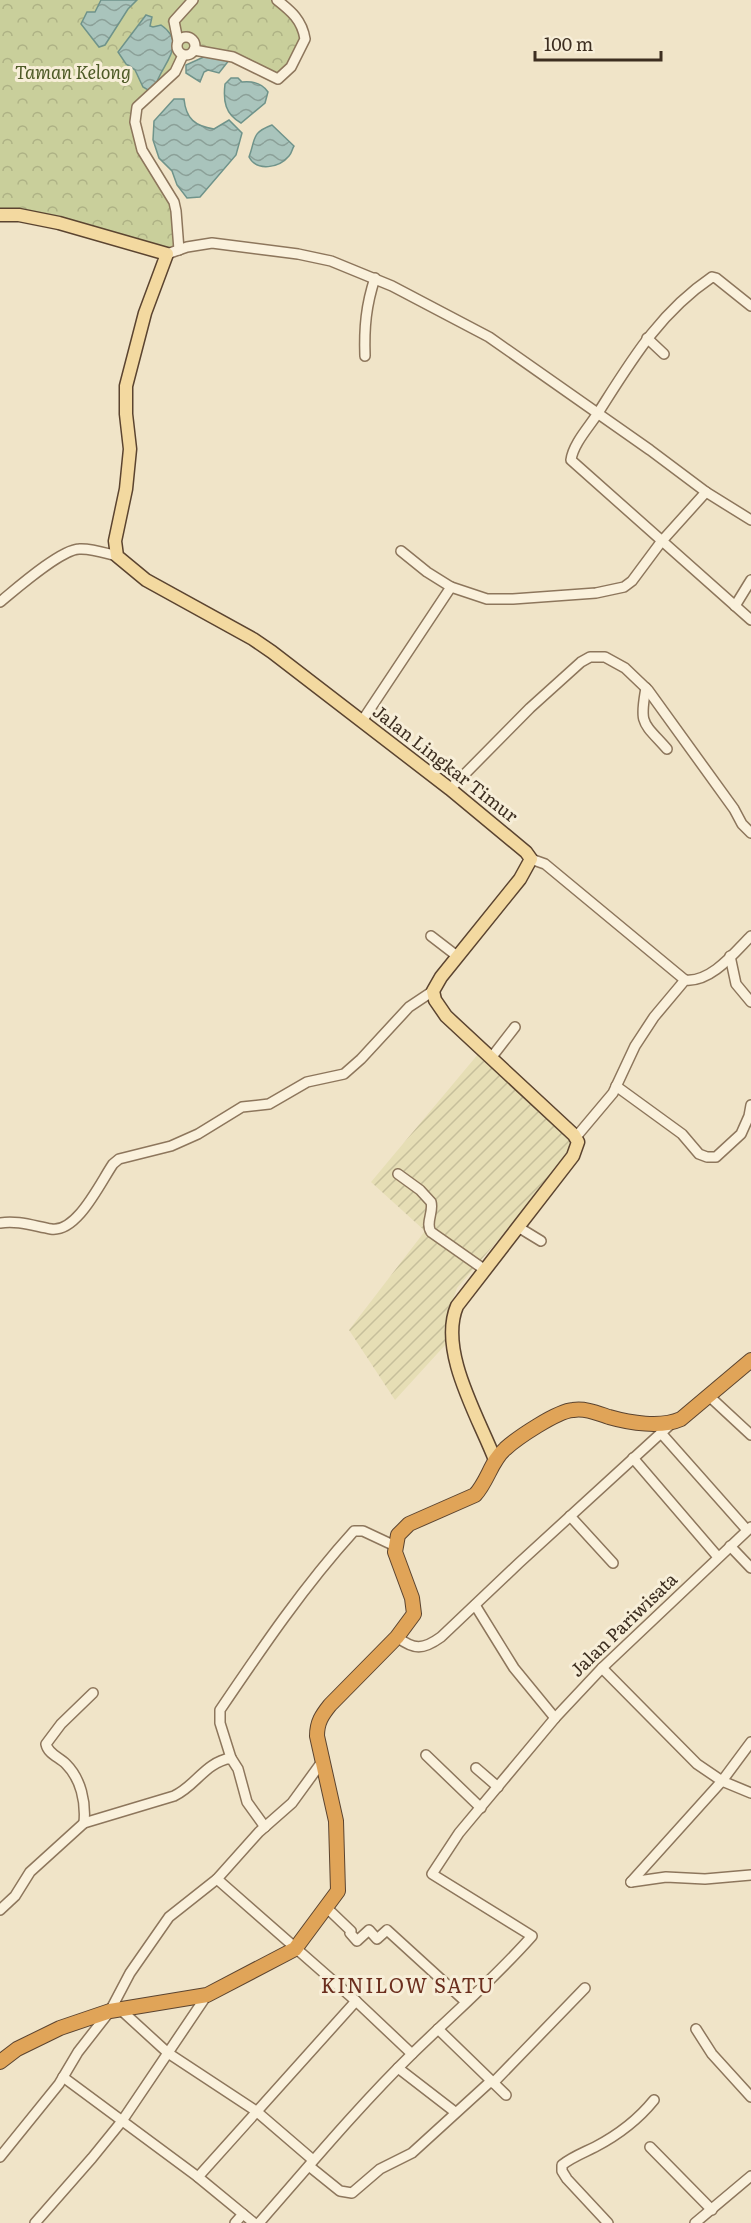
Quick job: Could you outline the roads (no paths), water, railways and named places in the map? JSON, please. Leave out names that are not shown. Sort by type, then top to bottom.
[{"type":"highway","points":[[0,2062],[16,2049],[60,2028],[116,2011],[207,1995],[295,1949],[327,1908],[338,1891],[339,1883],[336,1821],[317,1736],[317,1726],[321,1716],[397,1637],[414,1614],[395,1552],[398,1535],[409,1524],[475,1495],[483,1486],[495,1460],[510,1444],[564,1411],[581,1410],[624,1420],[672,1423],[681,1419],[751,1360]]},
{"type":"main road","points":[[0,214],[19,215],[59,223],[173,252],[145,313],[126,386],[130,449],[126,489],[115,541],[117,556]]},
{"type":"main road","name":"Jalan Lingkar Timur","points":[[117,556],[146,580],[253,639],[450,789],[526,852],[531,859]]},
{"type":"main road","points":[[495,1460],[464,1386],[452,1344],[454,1312],[573,1156],[578,1142],[576,1137],[446,1016],[435,1000],[433,990],[520,879],[531,859]]},
{"type":"street","points":[[178,41],[183,37],[192,38],[195,44],[194,50],[189,55],[183,55],[178,51],[174,21],[193,0]]},
{"type":"street","points":[[194,50],[233,57],[278,79],[291,67],[305,39],[298,18],[277,0]]},
{"type":"street","points":[[183,55],[175,72],[137,107],[135,123],[141,150],[174,202],[176,211],[173,252],[212,243],[298,254],[331,261],[375,278],[482,333],[598,412],[706,492],[751,520]]},
{"type":"street","points":[[751,306],[718,279],[712,277],[671,311],[647,338],[582,436],[571,460],[751,620]]},
{"type":"street","points":[[365,356],[367,302],[375,278]]},
{"type":"street","points":[[647,338],[664,354]]},
{"type":"street","points":[[401,551],[427,572],[451,587],[487,599],[532,598],[610,591],[632,581],[661,542],[706,492]]},
{"type":"street","points":[[0,602],[52,562],[72,551],[85,549],[117,556]]},
{"type":"street","points":[[735,606],[751,580]]},
{"type":"street","points":[[362,721],[451,587]]},
{"type":"street","points":[[450,789],[530,708],[590,657],[605,657],[625,668],[646,688],[734,809],[742,824],[751,833]]},
{"type":"street","points":[[646,688],[643,707],[644,723],[667,749]]},
{"type":"street","points":[[531,859],[545,864],[685,980],[691,980],[712,971],[751,936]]},
{"type":"street","points":[[431,936],[457,957]]},
{"type":"street","points":[[730,956],[736,984],[751,1002]]},
{"type":"street","points":[[576,1137],[597,1114],[616,1086],[635,1046],[654,1017],[685,980]]},
{"type":"street","points":[[0,1223],[9,1222],[54,1229],[70,1224],[119,1159],[171,1146],[198,1134],[242,1107],[269,1104],[307,1082],[344,1074],[368,1052],[408,1007],[433,990]]},
{"type":"street","points":[[491,1058],[515,1027]]},
{"type":"street","points":[[616,1086],[682,1134],[699,1154],[707,1158],[716,1157],[741,1134],[751,1105]]},
{"type":"street","points":[[398,1174],[420,1190],[431,1202],[432,1211],[429,1224],[431,1232],[485,1270]]},
{"type":"street","points":[[518,1227],[541,1241]]},
{"type":"street","points":[[709,1396],[751,1435]]},
{"type":"street","points":[[397,1637],[410,1646],[430,1645],[672,1423]]},
{"type":"street","points":[[661,1434],[749,1529]]},
{"type":"street","points":[[633,1458],[718,1557]]},
{"type":"street","points":[[570,1516],[613,1563]]},
{"type":"street","name":"Jalan Pariwisata","points":[[466,2002],[532,1936],[432,1874],[459,1833],[555,1718],[602,1668],[749,1529]]},
{"type":"street","points":[[265,1827],[247,1802],[220,1723],[220,1710],[295,1602],[354,1531],[363,1531],[395,1546]]},
{"type":"street","points":[[730,1546],[751,1568]]},
{"type":"street","points":[[475,1605],[514,1668],[555,1718]]},
{"type":"street","points":[[602,1668],[697,1764],[722,1781],[751,1793]]},
{"type":"street","points":[[84,1823],[84,1802],[74,1773],[66,1763],[47,1749],[46,1744],[61,1724],[93,1693]]},
{"type":"street","points":[[751,1742],[722,1781],[631,1882],[666,1878],[705,1879],[751,1875]]},
{"type":"street","points":[[426,1755],[481,1808]]},
{"type":"street","points":[[0,1911],[15,1896],[30,1872],[84,1823],[174,1796],[182,1792],[215,1762],[231,1758]]},
{"type":"street","points":[[0,2157],[63,2077],[78,2052],[116,2011],[130,1973],[169,1917],[217,1879],[265,1827],[292,1803],[324,1760]]},
{"type":"street","points":[[476,1768],[498,1787]]},
{"type":"street","points":[[217,1879],[356,2001],[412,2054]]},
{"type":"street","points":[[259,2223],[398,2068],[466,2002],[387,1930],[377,1939],[369,1930],[357,1941],[350,1933],[351,1931],[327,1908]]},
{"type":"street","points":[[116,2011],[168,2053],[256,2111],[339,2191],[352,2193],[380,2169],[411,2153],[455,2112],[492,2082],[585,1989]]},
{"type":"street","points":[[35,2223],[122,2121],[207,1995]]},
{"type":"street","points":[[198,2177],[356,2001]]},
{"type":"street","points":[[696,2029],[712,2054],[751,2097]]},
{"type":"street","points":[[438,2030],[506,2095]]},
{"type":"street","points":[[398,2068],[455,2112]]},
{"type":"street","points":[[63,2077],[198,2177],[254,2223]]},
{"type":"street","points":[[608,2223],[567,2179],[562,2166],[569,2159],[619,2133],[641,2116],[654,2100]]},
{"type":"street","points":[[650,2147],[712,2210]]},
{"type":"street","points":[[695,2223],[751,2176]]},
{"type":"street","points":[[235,2223],[243,2214]]},
{"type":"water","points":[[101,0],[137,0],[128,9],[105,45],[99,47],[81,24],[87,12],[95,12]]},
{"type":"water","points":[[146,15],[152,17],[150,26],[161,25],[173,40],[170,56],[155,88],[148,90],[143,87],[135,70],[126,64],[118,52]]},
{"type":"water","points":[[208,55],[230,59],[219,73],[208,70],[204,72],[200,82],[186,73],[186,65]]},
{"type":"water","points":[[231,78],[238,78],[242,82],[257,83],[268,92],[265,103],[241,123],[231,116],[226,106],[225,84]]},
{"type":"water","points":[[174,99],[184,99],[189,116],[202,126],[214,129],[229,120],[242,133],[236,155],[200,197],[187,198],[177,185],[172,171],[159,158],[153,140],[154,121]]},
{"type":"water","points":[[272,125],[294,146],[290,155],[280,163],[268,167],[257,165],[249,157],[254,141],[257,134]]},
{"type":"district","name":"KINILOW SATU","points":[[408,1986]]},
{"type":"park label","name":"Taman Kelong","points":[[73,73]]}]
